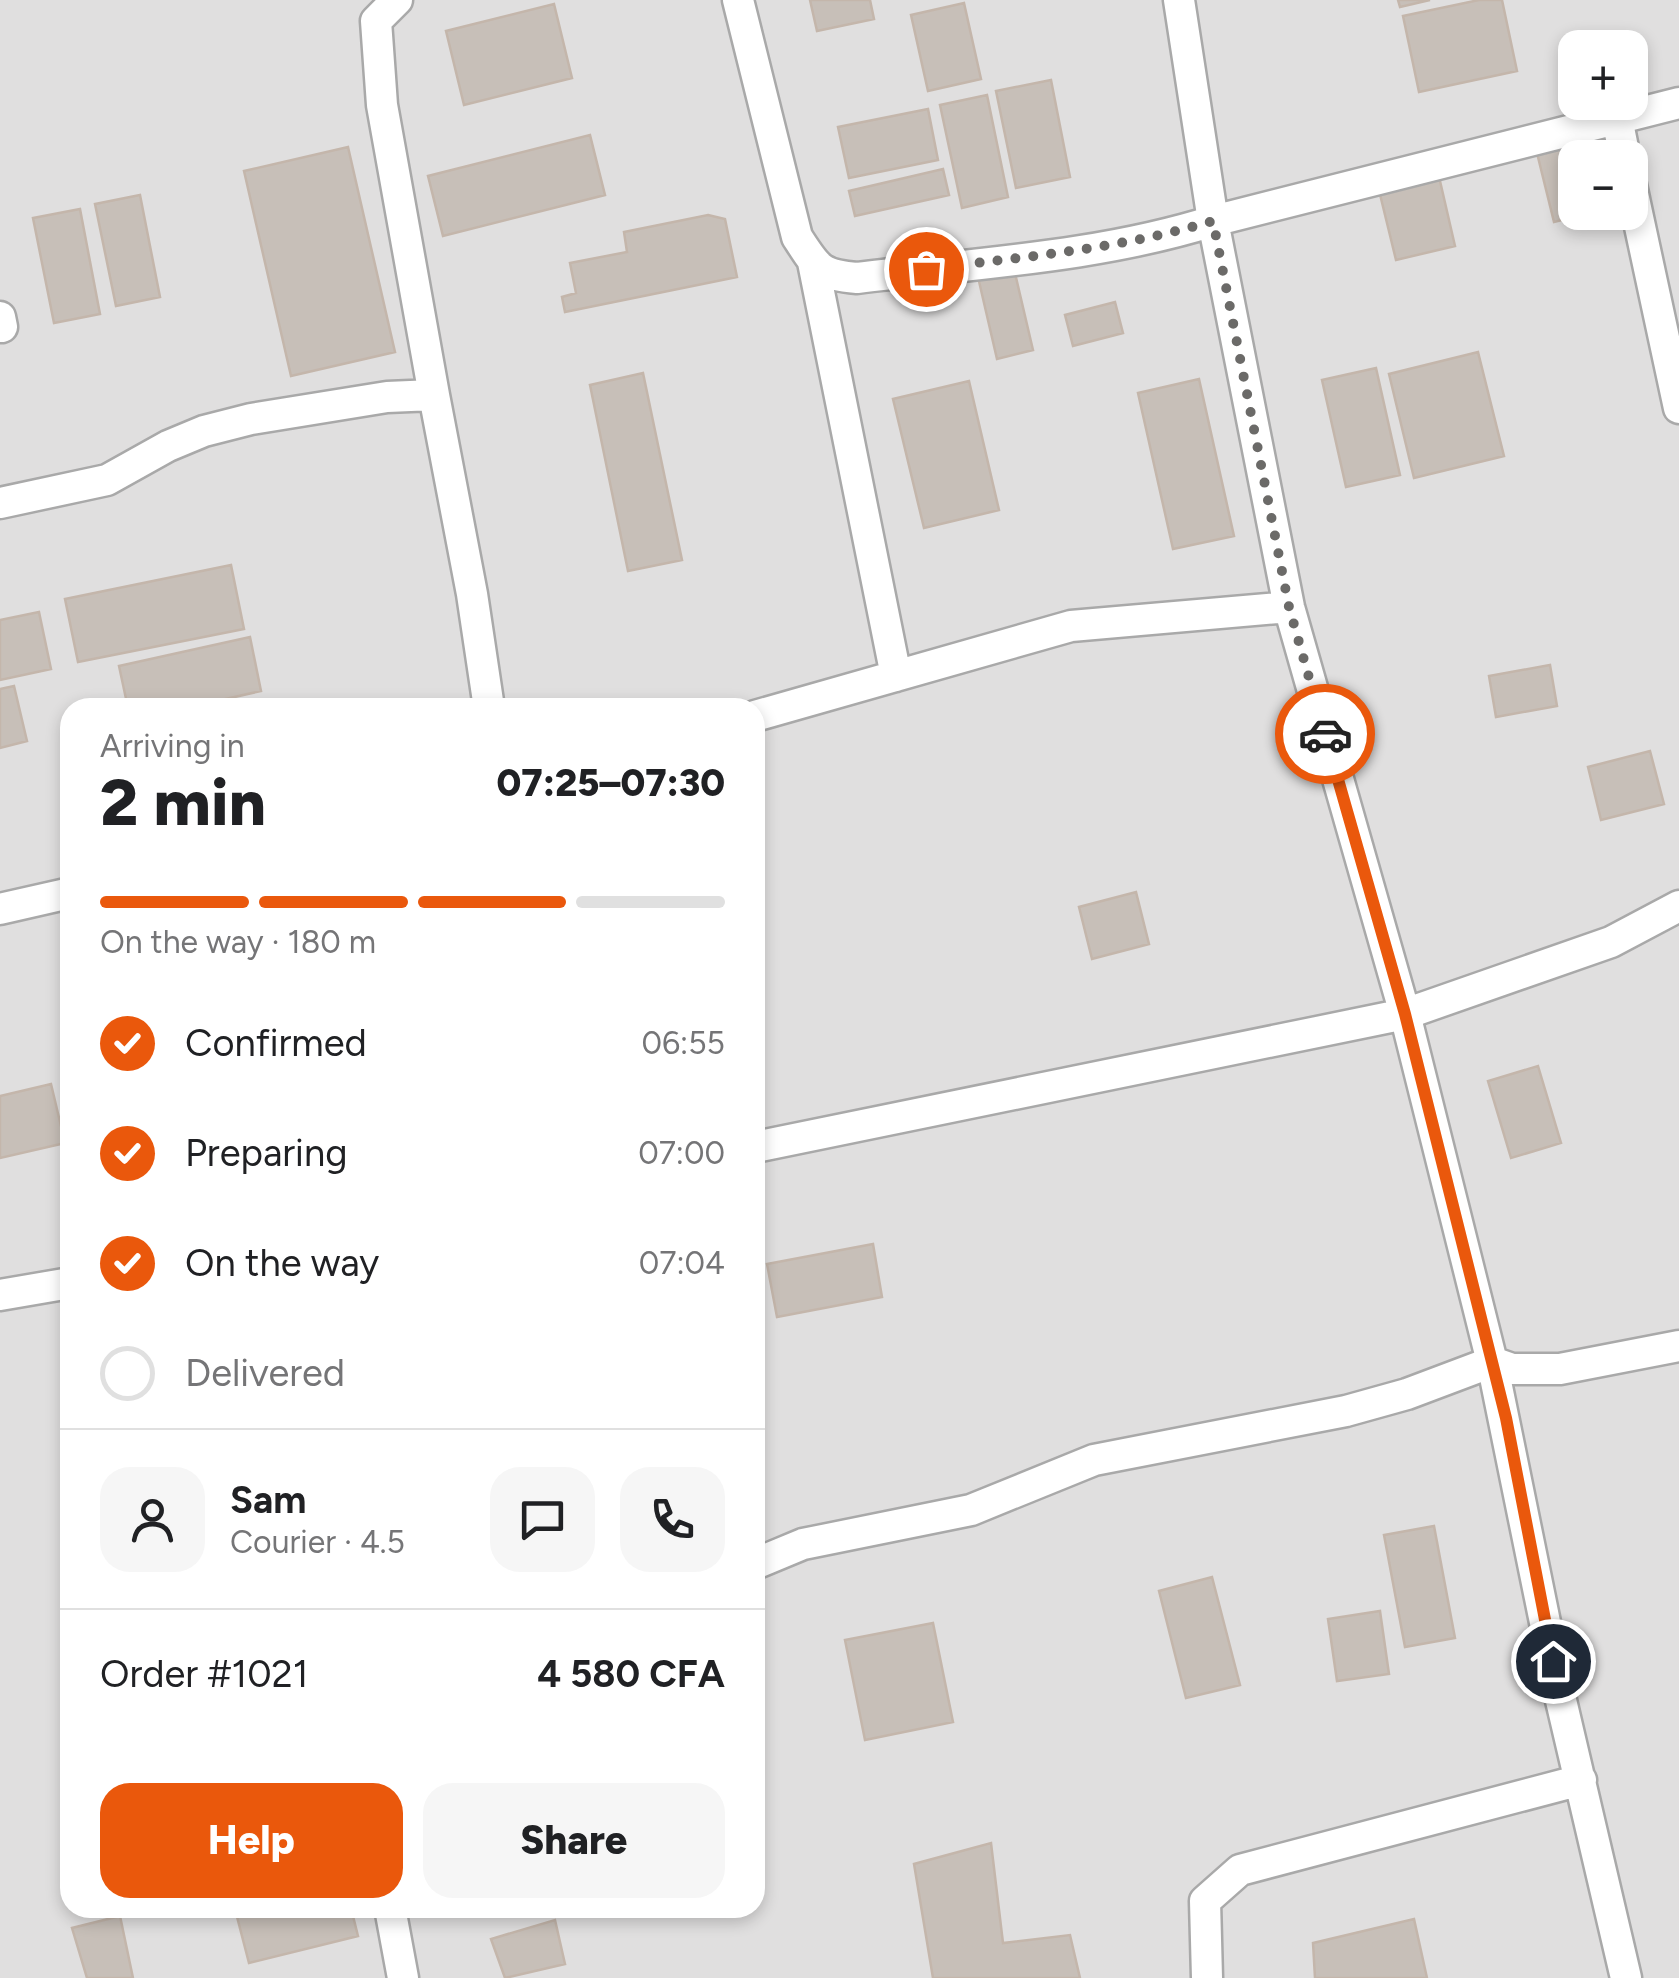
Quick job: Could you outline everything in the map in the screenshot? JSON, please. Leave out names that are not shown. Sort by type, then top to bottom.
[{"type":"street","points":[[397,0],[376,21],[382,105],[472,594],[487,698]]},
{"type":"street","points":[[738,0],[796,238],[813,262],[831,276],[858,278],[1099,248],[1163,236],[1609,120]]},
{"type":"street","points":[[1179,0],[1213,221],[1289,607],[1405,1014],[1492,1362],[1560,1696],[1626,1978]]},
{"type":"street","points":[[1648,110],[1679,103]]},
{"type":"street","points":[[1641,230],[1679,408]]},
{"type":"street","points":[[813,262],[896,676]]},
{"type":"street","points":[[0,503],[107,480],[204,430],[251,418],[387,397],[434,394]]},
{"type":"street","points":[[765,713],[1071,626],[1289,607]]},
{"type":"street","points":[[0,909],[60,895]]},
{"type":"street","points":[[765,1145],[1405,1014],[1610,942],[1679,906]]},
{"type":"street","points":[[0,1295],[60,1284]]},
{"type":"street","points":[[765,1560],[803,1544],[971,1510],[1094,1460],[1346,1411],[1422,1389],[1492,1362],[1512,1368],[1560,1369],[1679,1346]]},
{"type":"street","points":[[1206,1978],[1204,1900],[1240,1870],[1580,1780]]},
{"type":"street","points":[[392,1918],[403,1978]]},
{"type":"shaded area","points":[[0,0],[1679,0],[1679,1978],[0,1978]]},
{"type":"building","points":[[810,0],[870,0],[874,19],[817,31]]},
{"type":"building","points":[[1398,0],[1430,0],[1400,7]]},
{"type":"building","points":[[1479,0],[1502,0],[1517,71],[1419,92],[1403,16]]},
{"type":"building","points":[[964,3],[981,79],[928,91],[911,15]]},
{"type":"building","points":[[554,4],[572,78],[464,105],[446,31]]},
{"type":"building","points":[[1051,80],[1070,177],[1016,188],[996,91]]},
{"type":"building","points":[[987,95],[1008,197],[962,208],[940,105]]},
{"type":"building","points":[[928,109],[938,160],[849,178],[838,127]]},
{"type":"building","points":[[590,135],[605,195],[443,236],[428,176]]},
{"type":"building","points":[[1558,144],[1558,221],[1554,222],[1536,149]]},
{"type":"building","points":[[348,147],[395,352],[291,376],[244,171]]},
{"type":"building","points":[[1437,168],[1455,246],[1396,260],[1377,182]]},
{"type":"building","points":[[943,169],[949,195],[855,216],[849,191]]},
{"type":"building","points":[[140,195],[160,297],[116,306],[95,204]]},
{"type":"building","points":[[80,209],[100,314],[54,323],[33,218]]},
{"type":"building","points":[[708,215],[725,219],[737,277],[565,312],[562,297],[576,293],[570,263],[627,252],[624,232]]},
{"type":"building","points":[[1014,269],[1033,350],[997,359],[978,277]]},
{"type":"building","points":[[1115,302],[1123,333],[1073,346],[1065,315]]},
{"type":"building","points":[[1478,352],[1504,456],[1414,478],[1389,374]]},
{"type":"building","points":[[1376,368],[1400,475],[1346,487],[1322,380]]},
{"type":"building","points":[[643,373],[682,560],[628,571],[590,385]]},
{"type":"building","points":[[1199,379],[1234,536],[1173,549],[1138,393]]},
{"type":"building","points":[[969,381],[999,510],[924,528],[893,399]]},
{"type":"building","points":[[231,565],[244,629],[78,662],[65,599]]},
{"type":"building","points":[[39,612],[51,669],[0,680],[0,620]]},
{"type":"building","points":[[250,637],[261,691],[230,698],[126,698],[119,666]]},
{"type":"building","points":[[1550,665],[1557,706],[1496,717],[1489,676]]},
{"type":"building","points":[[14,686],[27,741],[0,748],[0,689]]},
{"type":"building","points":[[1650,751],[1664,804],[1601,820],[1588,767]]},
{"type":"building","points":[[1136,892],[1149,944],[1092,959],[1079,907]]},
{"type":"building","points":[[1538,1066],[1561,1143],[1511,1158],[1488,1081]]},
{"type":"building","points":[[51,1084],[60,1122],[60,1144],[0,1158],[0,1096]]},
{"type":"building","points":[[873,1244],[882,1297],[777,1317],[767,1264]]},
{"type":"building","points":[[1434,1526],[1455,1638],[1405,1647],[1384,1535]]},
{"type":"building","points":[[1212,1577],[1240,1685],[1186,1698],[1159,1591]]},
{"type":"building","points":[[1380,1611],[1389,1674],[1337,1681],[1328,1619]]},
{"type":"building","points":[[933,1623],[953,1722],[865,1740],[845,1640]]},
{"type":"building","points":[[991,1843],[1003,1943],[1070,1935],[1080,1978],[933,1978],[914,1864]]},
{"type":"building","points":[[120,1918],[133,1978],[87,1978],[72,1928]]},
{"type":"building","points":[[237,1918],[354,1918],[358,1936],[249,1963]]},
{"type":"building","points":[[1414,1919],[1427,1978],[1315,1978],[1313,1943]]},
{"type":"building","points":[[555,1920],[565,1964],[505,1978],[491,1939]]},
{"type":"way so far","points":[[926,269],[1099,248],[1163,236],[1213,221],[1289,607],[1325,734]]},
{"type":"route","points":[[1325,734],[1405,1014],[1506,1418],[1553,1661]]}]
